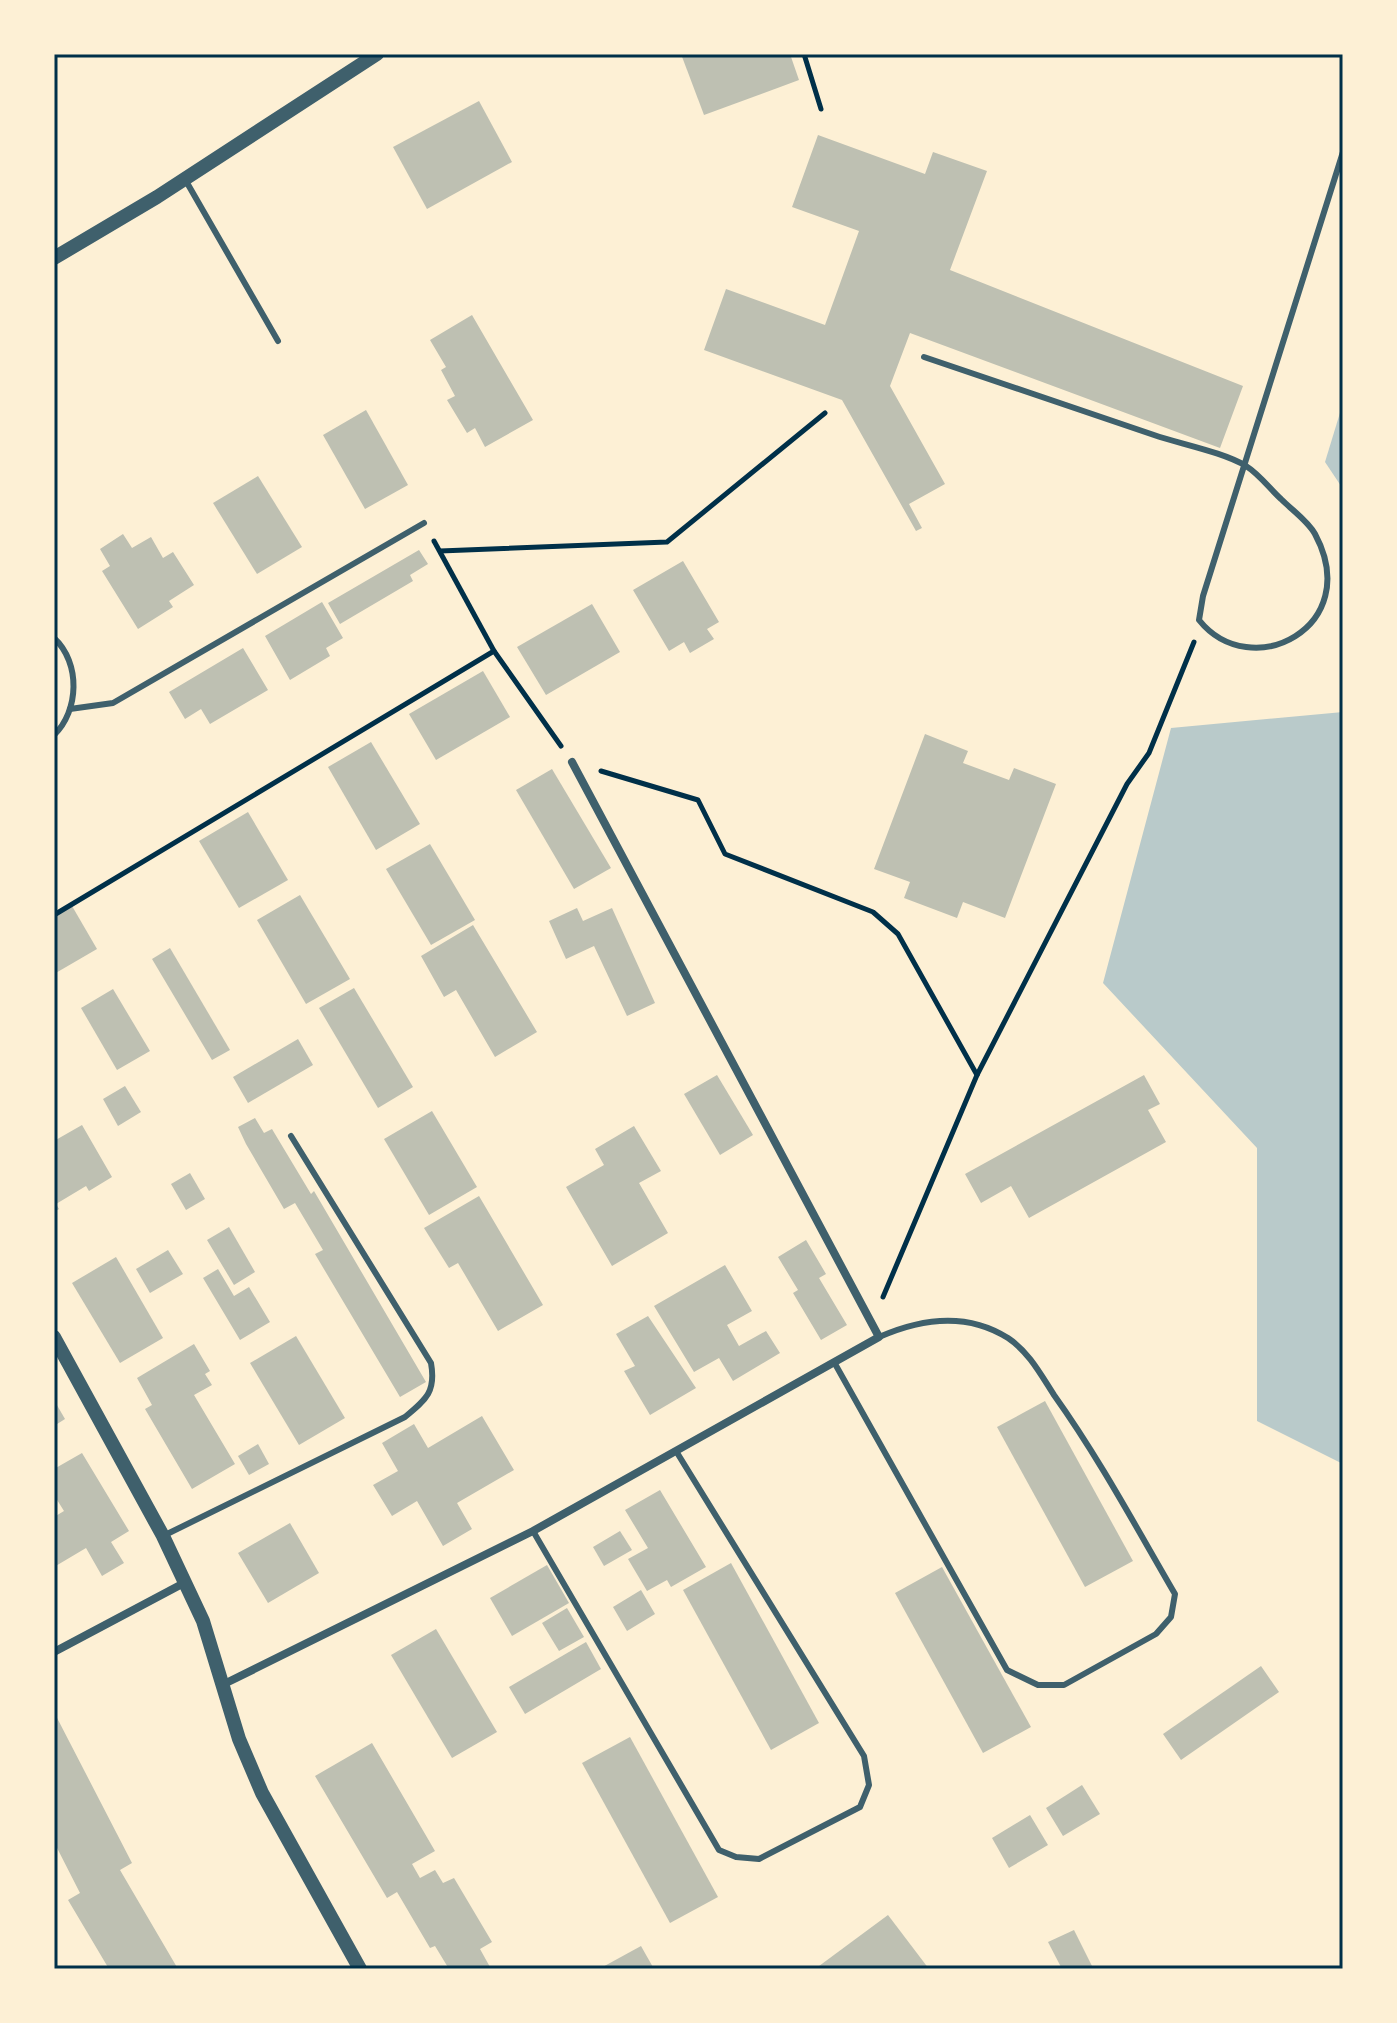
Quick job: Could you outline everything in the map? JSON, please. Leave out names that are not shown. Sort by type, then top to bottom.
[{"type":"street","points":[[54,258],[185,179],[377,54]]},
{"type":"street","points":[[222,1685],[533,1531],[879,1337],[572,762]]},
{"type":"street","points":[[54,1337],[163,1536],[203,1621],[239,1739],[262,1793],[360,1969]]},
{"type":"street","points":[[54,1652],[184,1583]]},
{"type":"lane","points":[[924,357],[1245,466],[1314,532],[1329,572],[1325,607],[1304,633],[1251,646],[1232,644],[1215,635],[1199,620],[1245,466],[1343,152]]},
{"type":"lane","points":[[185,179],[278,341]]},
{"type":"lane","points":[[70,709],[113,703],[424,523]]},
{"type":"lane","points":[[54,638],[70,663],[74,689],[67,720],[54,735]]},
{"type":"lane","points":[[163,1536],[405,1417],[429,1398],[434,1381],[431,1363],[291,1136]]},
{"type":"lane","points":[[834,1362],[1007,1670],[1038,1685],[1064,1685],[1164,1627],[1175,1606],[1175,1594],[1079,1430],[1023,1349],[989,1328],[949,1320],[925,1321],[879,1337]]},
{"type":"lane","points":[[533,1531],[719,1850],[736,1857],[759,1859],[860,1807],[869,1785],[864,1756],[676,1451]]},
{"type":"path","points":[[804,54],[821,109]]},
{"type":"path","points":[[440,551],[667,542],[825,413]]},
{"type":"path","points":[[424,523],[494,651],[572,762],[698,800],[725,854],[873,912],[898,934],[977,1075]]},
{"type":"path","points":[[872,1323],[977,1075],[1127,784],[1149,753],[1191,655],[1199,620]]},
{"type":"path","points":[[54,915],[494,651]]},
{"type":"shaded area","points":[[1343,403],[1343,489],[1325,462]]},
{"type":"shaded area","points":[[1343,712],[1343,1464],[1257,1421],[1257,1148],[1103,983],[1171,728]]},
{"type":"building","points":[[681,54],[790,54],[799,80],[704,115]]},
{"type":"building","points":[[479,101],[512,162],[427,209],[393,147]]},
{"type":"building","points":[[818,135],[925,174],[933,152],[987,171],[950,270],[1243,386],[1220,448],[910,333],[890,386],[945,484],[909,504],[922,528],[916,531],[842,400],[704,350],[726,289],[825,325],[859,231],[792,207]]},
{"type":"building","points":[[472,315],[533,420],[485,447],[475,428],[467,433],[447,400],[455,396],[441,370],[446,367],[430,340]]},
{"type":"building","points":[[366,410],[408,485],[365,509],[323,435]]},
{"type":"building","points":[[258,476],[302,547],[257,574],[213,503]]},
{"type":"building","points":[[123,534],[132,548],[151,537],[163,558],[173,552],[194,585],[169,601],[173,607],[138,629],[102,571],[110,566],[100,549]]},
{"type":"building","points":[[419,550],[428,564],[410,575],[413,581],[340,624],[328,603]]},
{"type":"building","points":[[683,561],[719,622],[707,629],[714,639],[690,653],[684,642],[669,651],[633,590]]},
{"type":"building","points":[[322,602],[343,638],[326,648],[330,656],[290,680],[265,636]]},
{"type":"building","points":[[592,604],[620,652],[546,695],[517,647]]},
{"type":"building","points":[[243,648],[268,690],[210,724],[201,709],[185,719],[169,692]]},
{"type":"building","points":[[483,671],[510,717],[436,760],[409,714]]},
{"type":"building","points":[[925,734],[968,751],[963,763],[1009,780],[1014,768],[1056,784],[1005,918],[963,902],[957,918],[904,898],[910,882],[874,869]]},
{"type":"building","points":[[371,742],[420,824],[376,850],[328,767]]},
{"type":"building","points":[[552,769],[611,868],[574,889],[516,790]]},
{"type":"building","points":[[248,812],[288,880],[239,908],[199,841]]},
{"type":"building","points":[[430,844],[475,920],[431,945],[386,869]]},
{"type":"building","points":[[300,895],[350,979],[306,1004],[257,920]]},
{"type":"building","points":[[72,906],[97,949],[54,974],[54,917]]},
{"type":"building","points":[[577,908],[583,921],[612,908],[655,1003],[627,1016],[594,946],[566,959],[549,921]]},
{"type":"building","points":[[473,925],[537,1032],[495,1057],[456,990],[444,997],[421,956]]},
{"type":"building","points":[[170,948],[230,1050],[212,1060],[152,959]]},
{"type":"building","points":[[354,988],[413,1087],[378,1108],[319,1008]]},
{"type":"building","points":[[113,989],[150,1051],[117,1070],[81,1008]]},
{"type":"building","points":[[298,1039],[313,1065],[248,1103],[233,1077]]},
{"type":"building","points":[[717,1075],[753,1135],[720,1155],[684,1094]]},
{"type":"building","points":[[1144,1075],[1160,1104],[1148,1110],[1166,1142],[1029,1218],[1011,1186],[981,1203],[965,1174]]},
{"type":"building","points":[[125,1086],[141,1112],[118,1126],[103,1099]]},
{"type":"building","points":[[432,1111],[477,1187],[429,1215],[384,1139]]},
{"type":"building","points":[[255,1118],[264,1133],[272,1129],[311,1194],[314,1191],[426,1382],[400,1397],[315,1254],[323,1250],[295,1203],[284,1209],[246,1144],[238,1127]]},
{"type":"building","points":[[82,1125],[112,1177],[89,1191],[86,1186],[56,1204],[59,1209],[54,1212],[54,1141]]},
{"type":"building","points":[[634,1126],[661,1171],[639,1183],[668,1233],[612,1266],[566,1187],[604,1165],[595,1149]]},
{"type":"building","points":[[190,1173],[205,1199],[186,1210],[171,1184]]},
{"type":"building","points":[[479,1196],[543,1305],[498,1331],[458,1263],[449,1268],[424,1228]]},
{"type":"building","points":[[229,1227],[255,1272],[234,1285],[207,1240]]},
{"type":"building","points":[[806,1240],[826,1274],[819,1278],[847,1325],[821,1340],[793,1293],[798,1290],[778,1257]]},
{"type":"building","points":[[168,1250],[183,1274],[150,1293],[136,1269]]},
{"type":"building","points":[[116,1257],[163,1338],[120,1363],[72,1283]]},
{"type":"building","points":[[725,1265],[752,1311],[727,1325],[739,1346],[766,1331],[780,1353],[733,1381],[719,1358],[694,1372],[654,1306]]},
{"type":"building","points":[[218,1269],[234,1296],[249,1287],[270,1322],[240,1340],[203,1278]]},
{"type":"building","points":[[648,1316],[696,1388],[650,1415],[624,1371],[635,1366],[616,1334]]},
{"type":"building","points":[[296,1336],[345,1418],[299,1445],[250,1363]]},
{"type":"building","points":[[194,1344],[210,1371],[205,1374],[212,1385],[194,1395],[235,1464],[192,1489],[145,1409],[152,1405],[137,1378]]},
{"type":"building","points":[[54,1400],[65,1419],[54,1426]]},
{"type":"building","points":[[1045,1401],[1133,1561],[1085,1587],[997,1427]]},
{"type":"building","points":[[482,1416],[514,1470],[457,1503],[472,1529],[443,1546],[417,1501],[392,1516],[373,1485],[398,1471],[382,1443],[414,1424],[428,1448]]},
{"type":"building","points":[[258,1444],[269,1464],[249,1475],[238,1456]]},
{"type":"building","points":[[82,1453],[129,1531],[111,1542],[124,1563],[102,1576],[86,1548],[54,1567],[54,1517],[64,1511],[54,1495],[54,1469]]},
{"type":"building","points":[[660,1490],[706,1567],[671,1587],[667,1580],[647,1591],[628,1559],[648,1548],[625,1510]]},
{"type":"building","points":[[290,1523],[319,1573],[268,1603],[238,1553]]},
{"type":"building","points":[[620,1531],[632,1550],[604,1566],[593,1547]]},
{"type":"building","points":[[731,1563],[819,1723],[771,1750],[683,1590]]},
{"type":"building","points":[[547,1565],[569,1603],[512,1636],[490,1598]]},
{"type":"building","points":[[942,1567],[1031,1727],[983,1753],[895,1593]]},
{"type":"building","points":[[641,1590],[655,1614],[627,1631],[613,1607]]},
{"type":"building","points":[[567,1608],[584,1637],[559,1651],[542,1623]]},
{"type":"building","points":[[436,1629],[497,1732],[452,1758],[391,1655]]},
{"type":"building","points":[[586,1642],[601,1669],[525,1714],[509,1687]]},
{"type":"building","points":[[1261,1666],[1279,1692],[1181,1760],[1163,1734]]},
{"type":"building","points":[[54,1712],[132,1863],[120,1870],[178,1969],[109,1969],[68,1900],[80,1893],[54,1842]]},
{"type":"building","points":[[630,1737],[718,1897],[670,1923],[582,1763]]},
{"type":"building","points":[[372,1743],[435,1851],[412,1864],[420,1878],[435,1870],[443,1883],[454,1878],[492,1942],[480,1949],[490,1967],[449,1969],[435,1946],[430,1948],[397,1892],[387,1898],[315,1776]]},
{"type":"building","points":[[1082,1785],[1100,1814],[1063,1836],[1046,1808]]},
{"type":"building","points":[[1030,1815],[1048,1845],[1009,1868],[992,1838]]},
{"type":"building","points":[[888,1915],[929,1969],[815,1969]]},
{"type":"building","points":[[1074,1930],[1092,1966],[1062,1969],[1048,1942]]},
{"type":"building","points":[[641,1946],[654,1969],[599,1969]]}]
